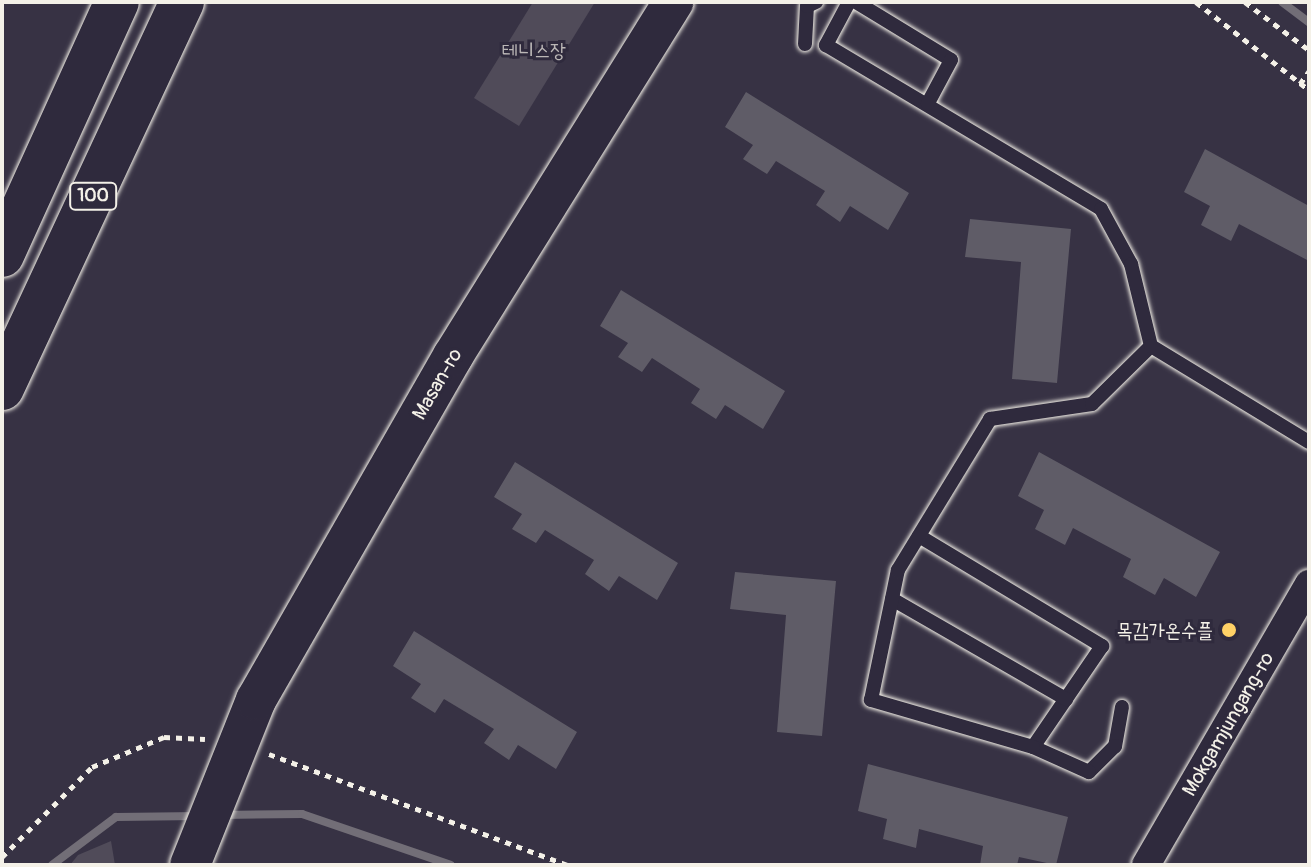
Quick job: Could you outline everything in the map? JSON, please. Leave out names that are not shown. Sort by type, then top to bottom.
[{"type":"highway","name":"100","points":[[2,255],[117,2]]},
{"type":"highway","name":"100","points":[[2,388],[182,2]]},
{"type":"street","name":"Masan-ro","points":[[190,865],[237,741],[453,356],[673,2]]},
{"type":"street","name":"Mokgamjungang-ro","points":[[1146,865],[1309,584]]},
{"type":"lane","points":[[805,44],[807,6],[816,2]]},
{"type":"lane","points":[[849,2],[826,45],[928,103],[1101,209],[1131,264],[1151,346],[1309,442]]},
{"type":"lane","points":[[856,2],[951,60],[928,103]]},
{"type":"lane","points":[[1122,707],[1115,746],[1089,772],[1033,747],[871,700],[898,570],[990,419],[1092,404],[1151,346]]},
{"type":"lane","points":[[919,536],[1102,646],[1033,747]]},
{"type":"lane","points":[[892,599],[1066,699]]},
{"type":"path","points":[[1196,2],[1309,90]]},
{"type":"path","points":[[1245,2],[1309,50]]},
{"type":"path","points":[[1300,84],[1309,71]]},
{"type":"path","points":[[2,857],[92,767],[164,737],[237,741],[567,865]]},
{"type":"green space","name":"테니스장","points":[[533,2],[595,2],[519,126],[474,98]]},
{"type":"green space","points":[[111,841],[115,865],[70,865],[78,855]]},
{"type":"building","points":[[746,92],[909,193],[888,230],[850,206],[840,222],[816,205],[825,191],[776,161],[767,174],[743,159],[753,145],[725,127]]},
{"type":"building","points":[[1205,149],[1309,206],[1309,261],[1239,224],[1231,241],[1201,225],[1210,206],[1184,192]]},
{"type":"building","points":[[970,219],[1071,229],[1057,383],[1012,379],[1021,262],[965,257]]},
{"type":"building","points":[[621,290],[785,391],[763,429],[725,405],[716,419],[691,403],[700,389],[652,358],[642,372],[618,357],[628,343],[600,326]]},
{"type":"building","points":[[1039,452],[1220,552],[1196,597],[1164,578],[1155,595],[1123,577],[1131,559],[1073,528],[1065,545],[1035,529],[1044,510],[1018,496]]},
{"type":"building","points":[[515,462],[678,563],[657,600],[619,576],[609,591],[585,574],[594,560],[545,530],[536,543],[512,529],[522,514],[494,497]]},
{"type":"building","points":[[735,572],[836,581],[822,736],[777,732],[786,615],[730,609]]},
{"type":"building","points":[[414,631],[577,732],[556,769],[518,745],[509,760],[484,743],[494,729],[444,699],[435,713],[411,698],[421,684],[393,666]]},
{"type":"building","points":[[868,764],[1068,817],[1056,865],[1019,857],[1017,865],[980,865],[983,846],[919,829],[916,848],[883,839],[887,819],[858,811]]},
{"type":"waterway","points":[[1282,2],[1309,22]]},
{"type":"waterway","points":[[221,815],[302,814],[451,865]]},
{"type":"waterway","points":[[52,865],[116,817],[199,816]]},
{"type":"place","name":"목감가온수플","points":[[1229,630]]}]
